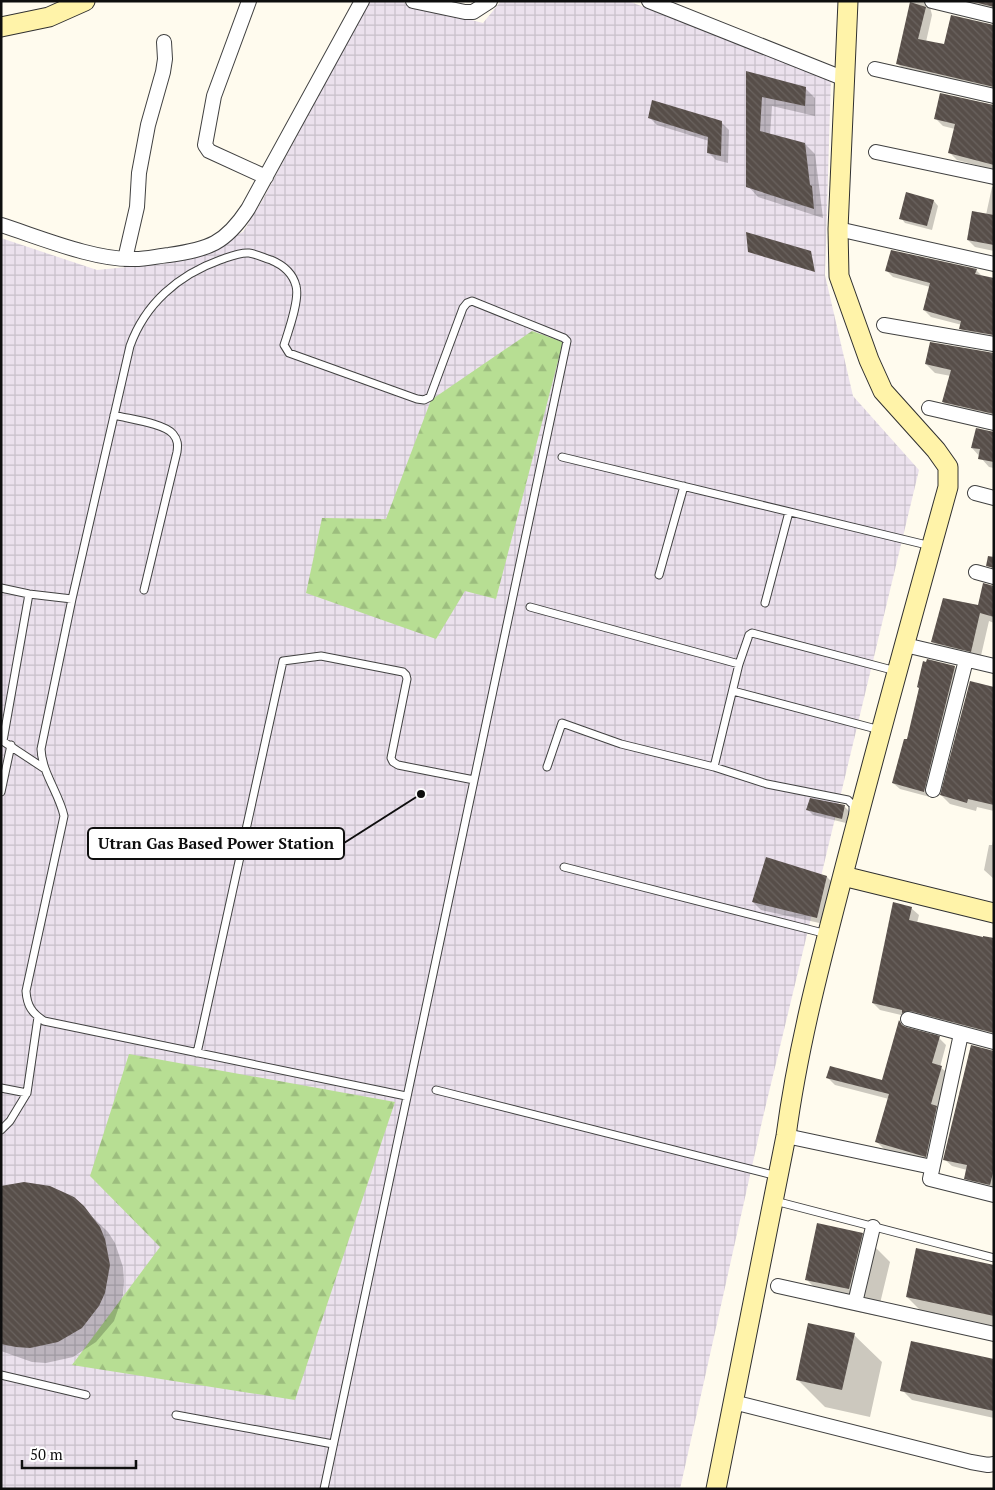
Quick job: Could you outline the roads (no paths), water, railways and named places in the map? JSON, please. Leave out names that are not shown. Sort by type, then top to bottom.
[{"type":"street","points":[[1,27],[48,17],[85,1]]},
{"type":"street","points":[[249,1],[214,96],[205,145],[209,151],[266,178]]},
{"type":"street","points":[[1,226],[91,253],[135,260],[197,251],[216,243],[237,226],[266,178],[362,1]]},
{"type":"street","points":[[413,1],[473,12],[490,1]]},
{"type":"street","points":[[649,1],[844,79]]},
{"type":"street","points":[[716,1489],[786,1136],[792,1089],[840,873],[948,487],[948,467],[936,450],[883,391],[869,360],[839,276],[838,229],[848,1]]},
{"type":"street","points":[[932,1],[994,16]]},
{"type":"street","points":[[125,259],[137,207],[139,173],[148,125],[163,72],[165,59],[164,42]]},
{"type":"street","points":[[875,69],[994,96]]},
{"type":"street","points":[[876,152],[994,177]]},
{"type":"street","points":[[838,229],[994,264]]},
{"type":"street","points":[[884,325],[994,344]]},
{"type":"street","points":[[929,408],[994,424]]},
{"type":"street","points":[[975,494],[994,498]]},
{"type":"street","points":[[976,572],[994,576]]},
{"type":"street","points":[[905,645],[994,666]]},
{"type":"street","points":[[933,790],[966,660]]},
{"type":"street","points":[[840,873],[994,913]]},
{"type":"street","points":[[908,1019],[994,1042]]},
{"type":"street","points":[[961,1034],[930,1179],[994,1195]]},
{"type":"street","points":[[786,1136],[932,1167]]},
{"type":"street","points":[[855,1303],[873,1227]]},
{"type":"street","points":[[778,1286],[994,1334]]},
{"type":"street","points":[[733,1402],[971,1462],[994,1464]]},
{"type":"lane","points":[[324,1489],[567,344],[564,338],[472,301],[463,308],[430,397],[424,400],[417,399],[289,354],[284,346],[295,307],[297,288],[290,273],[278,263],[262,257],[248,253],[233,255],[210,263],[180,281],[156,301],[141,320],[130,346],[72,599],[41,749],[41,759],[62,806],[64,816],[26,991],[27,1003],[33,1013],[44,1021],[406,1096]]},
{"type":"lane","points":[[114,415],[165,428],[173,433],[178,442],[178,452],[144,590]]},
{"type":"lane","points":[[562,457],[931,546]]},
{"type":"lane","points":[[659,575],[684,486]]},
{"type":"lane","points":[[765,604],[789,512]]},
{"type":"lane","points":[[1,588],[29,594],[72,599]]},
{"type":"lane","points":[[29,594],[2,740],[45,770]]},
{"type":"lane","points":[[530,607],[740,664]]},
{"type":"lane","points":[[714,767],[747,637],[752,634],[897,671]]},
{"type":"lane","points":[[197,1053],[283,661],[322,656],[403,672],[407,679],[391,758],[393,762],[398,765],[474,780]]},
{"type":"lane","points":[[733,691],[880,730]]},
{"type":"lane","points":[[547,767],[562,723],[621,744],[714,767],[767,784],[848,800],[853,805],[854,812],[840,873]]},
{"type":"lane","points":[[1,792],[11,745]]},
{"type":"lane","points":[[564,868],[827,934]]},
{"type":"lane","points":[[1,1130],[16,1113],[27,1093],[38,1017]]},
{"type":"lane","points":[[1,1088],[27,1093]]},
{"type":"lane","points":[[436,1090],[777,1176]]},
{"type":"lane","points":[[772,1200],[994,1258]]},
{"type":"lane","points":[[1,1375],[86,1395]]},
{"type":"lane","points":[[176,1415],[333,1444]]},
{"type":"place","name":"Utran Gas Based Power Station","points":[[421,794]]}]
